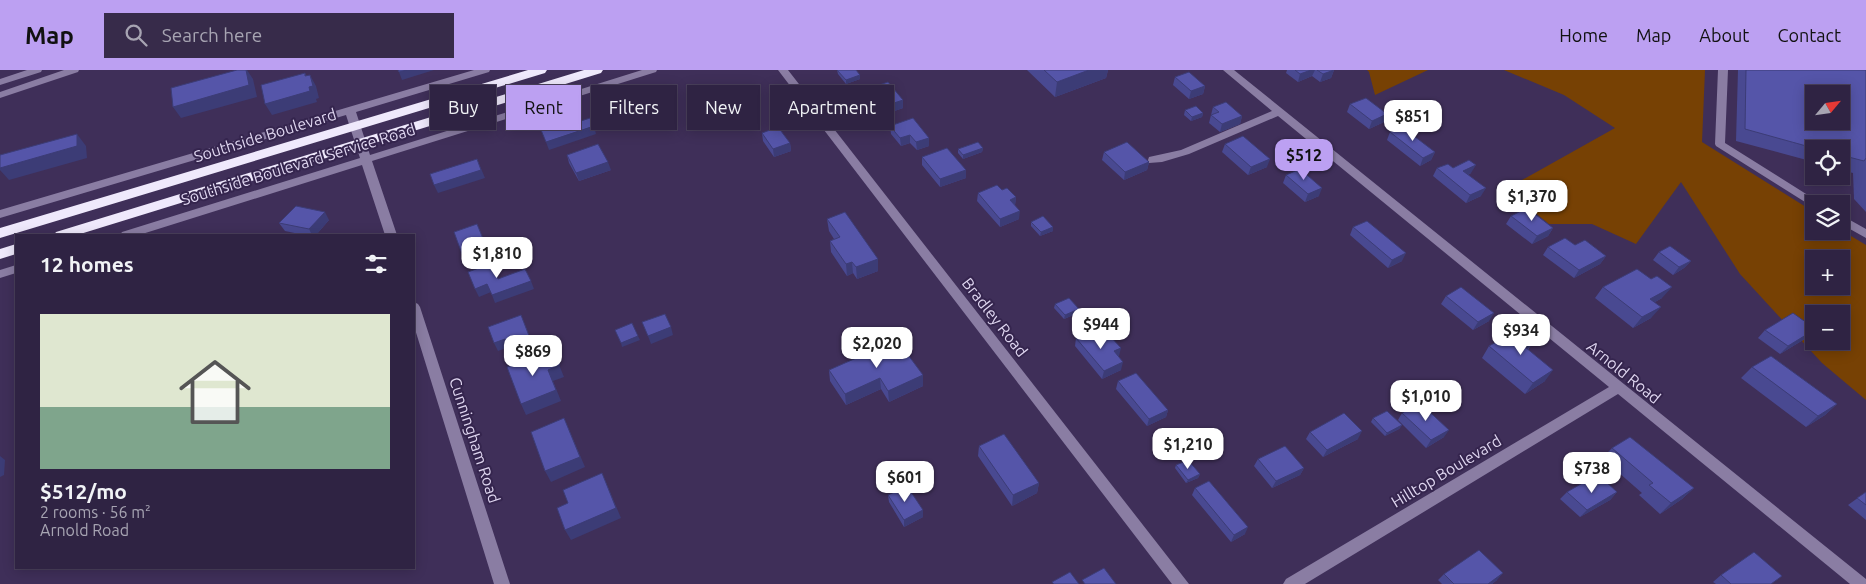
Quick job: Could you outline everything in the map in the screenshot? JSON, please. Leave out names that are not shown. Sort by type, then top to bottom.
[{"type":"highway","name":"Southside Boulevard","points":[[0,233],[541,70]]},
{"type":"highway","points":[[64,234],[597,70]]},
{"type":"highway","points":[[0,254],[15,249]]},
{"type":"street","points":[[0,82],[37,70]]},
{"type":"street","points":[[0,95],[74,70]]},
{"type":"street","points":[[0,214],[485,70]]},
{"type":"street","name":"Southside Boulevard Service Road","points":[[129,234],[652,70]]},
{"type":"street","name":"Bradley Road","points":[[783,70],[1181,584]]},
{"type":"street","name":"Arnold Road","points":[[1228,70],[1861,584]]},
{"type":"street","points":[[1723,70],[1720,144],[1805,197]]},
{"type":"street","points":[[350,110],[391,234]]},
{"type":"street","points":[[1153,160],[1170,157],[1200,147],[1215,138],[1279,112]]},
{"type":"street","points":[[1850,224],[1866,234]]},
{"type":"street","points":[[0,274],[15,269]]},
{"type":"street","name":"Cunningham Road","points":[[415,310],[502,584]]},
{"type":"street","name":"Hilltop Boulevard","points":[[1291,584],[1618,388]]},
{"type":"shaded area","points":[[1367,70],[1428,70],[1375,95]]},
{"type":"shaded area","points":[[1504,70],[1705,70],[1702,142],[1805,206],[1805,240],[1850,240],[1850,235],[1866,245],[1866,400],[1822,363],[1810,350],[1850,350],[1850,305],[1805,305],[1805,345],[1740,274],[1681,182],[1636,244],[1592,224],[1549,224],[1506,189],[1615,128],[1564,95]]},
{"type":"building","points":[[237,70],[246,70],[249,85],[173,107],[171,88]]},
{"type":"building","points":[[837,70],[856,70],[860,75],[846,80]]},
{"type":"building","points":[[1044,70],[1089,70],[1057,82]]},
{"type":"building","points":[[1295,70],[1311,70],[1300,74]]},
{"type":"building","points":[[1317,70],[1334,70],[1323,74]]},
{"type":"building","points":[[1746,70],[1866,70],[1866,158],[1864,161],[1850,157],[1850,140],[1805,140],[1805,146],[1745,129]]},
{"type":"building","points":[[1189,72],[1205,86],[1191,91],[1175,77]]},
{"type":"building","points":[[305,73],[305,76],[310,75],[313,86],[309,87],[310,91],[265,104],[261,85]]},
{"type":"building","points":[[888,82],[890,85],[879,85]]},
{"type":"building","points":[[894,89],[903,100],[894,103]]},
{"type":"building","points":[[1366,98],[1387,114],[1372,121],[1350,104]]},
{"type":"building","points":[[1226,102],[1242,116],[1222,124],[1211,115],[1219,112],[1213,107]]},
{"type":"building","points":[[1196,106],[1203,113],[1192,117],[1185,110]]},
{"type":"building","points":[[590,118],[591,127],[546,142],[541,130],[581,130],[581,121]]},
{"type":"building","points":[[913,118],[929,138],[916,142],[910,135],[900,138],[893,130],[894,125]]},
{"type":"building","points":[[1402,127],[1435,152],[1423,158],[1390,132]]},
{"type":"building","points":[[770,130],[780,130],[790,143],[773,149],[762,133]]},
{"type":"building","points":[[77,134],[77,146],[0,168],[0,155]]},
{"type":"building","points":[[1243,136],[1270,159],[1251,167],[1225,144]]},
{"type":"building","points":[[978,142],[983,148],[963,155],[958,149]]},
{"type":"building","points":[[1127,142],[1149,162],[1125,172],[1104,152]]},
{"type":"building","points":[[598,144],[608,162],[576,173],[567,155]]},
{"type":"building","points":[[947,148],[966,170],[940,179],[922,157]]},
{"type":"building","points":[[477,159],[481,170],[434,185],[430,174]]},
{"type":"building","points":[[1469,160],[1476,165],[1463,171],[1486,188],[1470,195],[1437,168],[1448,164],[1453,168]]},
{"type":"building","points":[[1300,169],[1322,188],[1308,194],[1286,175]]},
{"type":"building","points":[[997,185],[1002,190],[1007,188],[1016,197],[1010,200],[1020,211],[1000,219],[978,193]]},
{"type":"building","points":[[296,206],[325,212],[309,229],[279,223]]},
{"type":"building","points":[[1527,208],[1553,228],[1537,236],[1511,216]]},
{"type":"building","points":[[845,212],[878,259],[856,267],[852,262],[846,264],[830,241],[840,237],[827,219]]},
{"type":"building","points":[[1043,216],[1053,227],[1041,232],[1031,222]]},
{"type":"building","points":[[1367,221],[1406,253],[1392,260],[1353,227]]},
{"type":"building","points":[[477,224],[486,246],[462,254],[454,232]]},
{"type":"building","points":[[1565,238],[1575,245],[1585,240],[1606,256],[1579,270],[1548,247]]},
{"type":"building","points":[[1670,246],[1691,261],[1679,267],[1659,252]]},
{"type":"building","points":[[492,263],[498,279],[525,269],[531,281],[492,295],[487,284],[475,289],[468,272]]},
{"type":"building","points":[[1637,269],[1651,279],[1657,276],[1672,287],[1650,299],[1661,307],[1642,317],[1603,287]]},
{"type":"building","points":[[1461,287],[1494,313],[1478,322],[1446,296]]},
{"type":"building","points":[[1069,298],[1079,309],[1065,315],[1055,304]]},
{"type":"building","points":[[1793,313],[1805,322],[1805,336],[1788,346],[1765,330]]},
{"type":"building","points":[[665,314],[671,327],[648,336],[642,322]]},
{"type":"building","points":[[521,315],[531,341],[509,349],[505,339],[494,343],[488,327]]},
{"type":"building","points":[[632,323],[638,336],[621,343],[615,330]]},
{"type":"building","points":[[1094,330],[1102,339],[1110,336],[1121,348],[1114,351],[1123,362],[1104,371],[1076,338]]},
{"type":"building","points":[[1518,330],[1533,342],[1525,347],[1553,370],[1533,383],[1489,346]]},
{"type":"building","points":[[897,340],[923,375],[888,391],[880,378],[845,394],[829,370]]},
{"type":"building","points":[[542,354],[544,360],[555,355],[560,365],[548,370],[556,390],[521,404],[507,367]]},
{"type":"building","points":[[1771,356],[1837,404],[1818,416],[1752,367]]},
{"type":"building","points":[[1136,373],[1168,410],[1149,419],[1118,381]]},
{"type":"building","points":[[1420,403],[1449,430],[1431,440],[1402,413]]},
{"type":"building","points":[[1387,411],[1402,425],[1387,433],[1373,418]]},
{"type":"building","points":[[1344,413],[1362,431],[1327,450],[1310,432]]},
{"type":"building","points":[[564,418],[580,457],[545,471],[531,432]]},
{"type":"building","points":[[1004,434],[1039,483],[1013,495],[979,446]]},
{"type":"building","points":[[1630,437],[1694,488],[1671,503],[1649,485],[1653,483],[1612,448]]},
{"type":"building","points":[[1285,446],[1304,468],[1276,481],[1258,459]]},
{"type":"building","points":[[1188,460],[1200,474],[1188,480],[1176,465]]},
{"type":"building","points":[[602,473],[616,508],[565,530],[557,508],[568,503],[563,490]]},
{"type":"building","points":[[1604,480],[1617,492],[1587,510],[1567,492],[1586,481],[1593,487]]},
{"type":"building","points":[[1209,481],[1248,527],[1234,535],[1195,488]]},
{"type":"building","points":[[907,486],[923,510],[904,520],[888,495]]},
{"type":"building","points":[[1866,492],[1866,505],[1857,498]]},
{"type":"building","points":[[1479,550],[1503,573],[1488,584],[1454,584],[1444,574]]},
{"type":"building","points":[[1754,552],[1782,576],[1771,584],[1731,584],[1721,575]]},
{"type":"building","points":[[1104,568],[1116,584],[1085,584],[1082,580]]},
{"type":"building","points":[[1070,572],[1079,584],[1054,584],[1052,582]]}]
